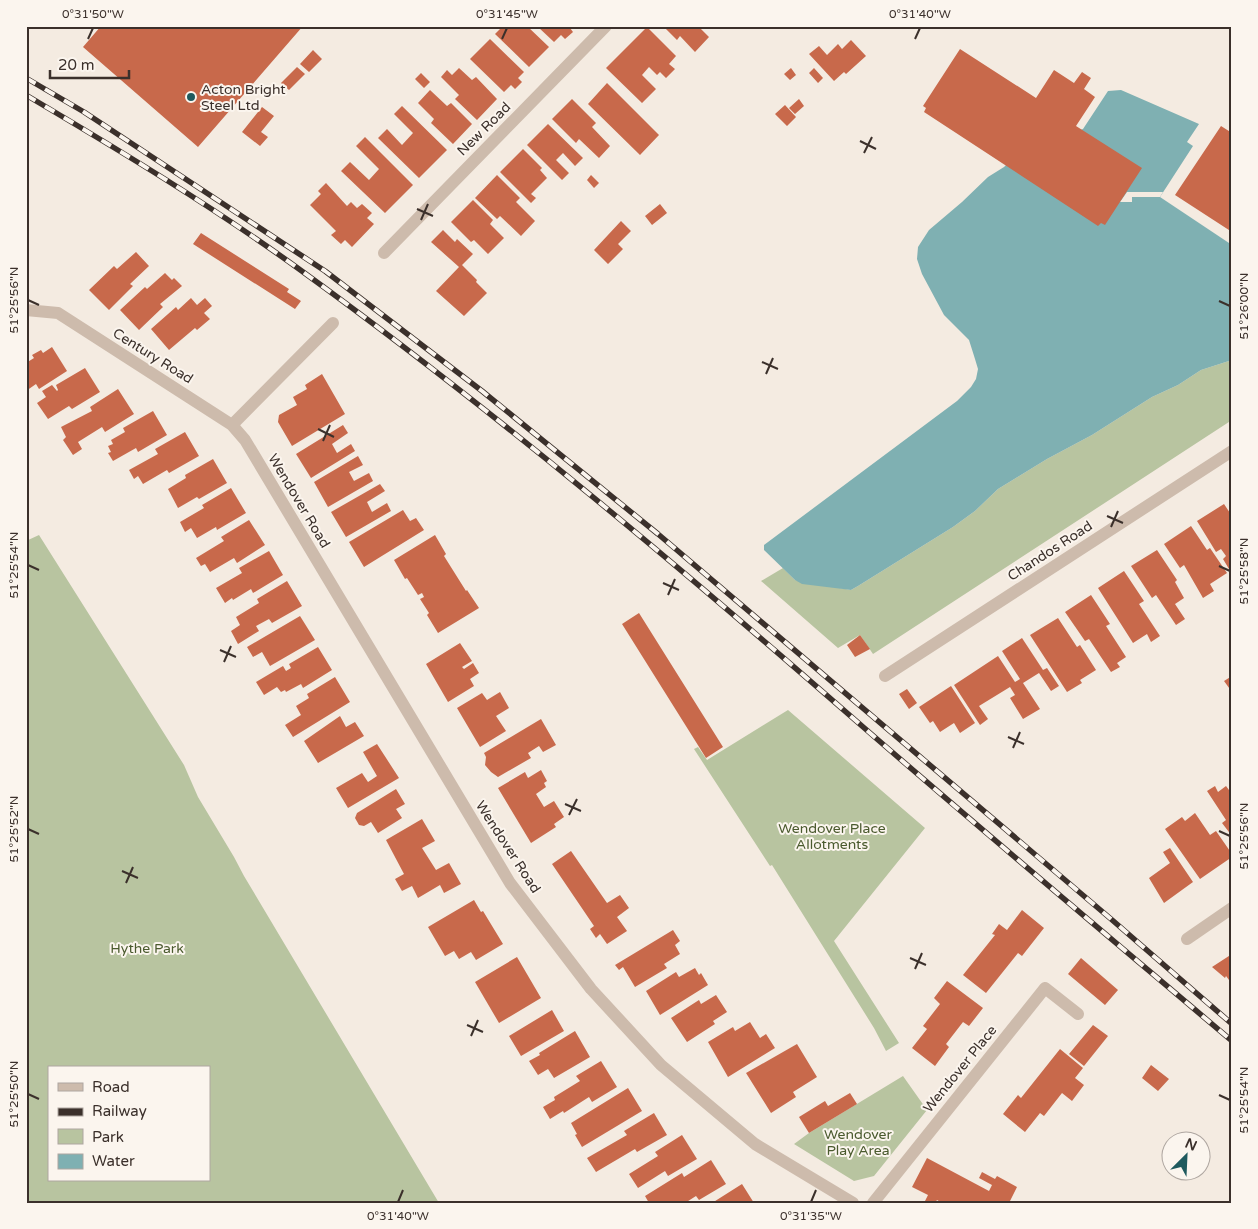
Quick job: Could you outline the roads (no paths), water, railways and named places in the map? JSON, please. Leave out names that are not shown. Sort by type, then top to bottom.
[{"type":"street","name":"New Road","points":[[384,253],[606,26]]},
{"type":"street","name":"Century Road","points":[[26,310],[58,313],[232,425]]},
{"type":"street","points":[[232,425],[332,323]]},
{"type":"street","name":"Wendover Road","points":[[232,425],[246,440],[510,883],[591,989],[661,1065],[755,1144],[853,1203]]},
{"type":"street","name":"Chandos Road","points":[[885,676],[1232,451]]},
{"type":"street","points":[[1187,939],[1232,908]]},
{"type":"street","name":"Wendover Place","points":[[873,1203],[1045,988],[1078,1014]]},
{"type":"water","points":[[1121,90],[1199,124],[1187,142],[1193,146],[1160,197],[1232,245],[1232,360],[1201,370],[1178,385],[1152,397],[1092,435],[1047,459],[998,489],[975,511],[953,527],[851,590],[802,584],[795,580],[764,550],[764,545],[957,401],[976,379],[978,369],[969,340],[944,315],[922,274],[917,259],[918,247],[929,230],[1018,153],[1083,129],[1108,91]]},
{"type":"railway","points":[[26,78],[84,112],[325,271],[482,391],[658,534],[1232,1024]]},
{"type":"railway","points":[[26,95],[233,223],[299,269],[444,378],[586,491],[725,607],[1000,845],[1232,1041]]},
{"type":"place","name":"Acton Bright Steel Ltd","points":[[191,97]]},
{"type":"park label","name":"Wendover Place Allotments","points":[[832,836]]},
{"type":"park label","name":"Hythe Park","points":[[147,948]]},
{"type":"park label","name":"Wendover Play Area","points":[[858,1142]]}]
